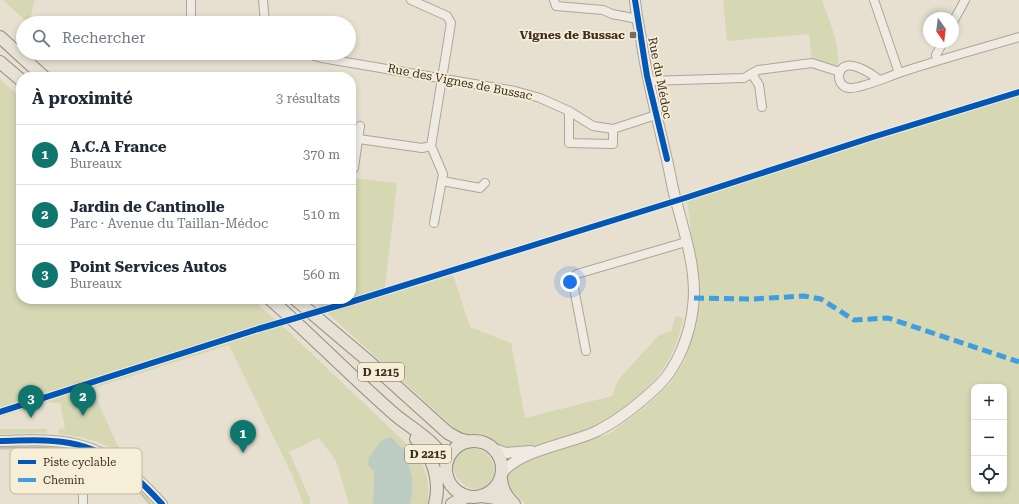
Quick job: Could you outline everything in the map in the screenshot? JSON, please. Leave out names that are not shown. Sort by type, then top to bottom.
[{"type":"main road","points":[[0,38],[16,52]]},
{"type":"main road","points":[[25,60],[38,72]]},
{"type":"main road","points":[[0,62],[16,76]]},
{"type":"main road","name":"D 1215","points":[[275,304],[394,414],[436,448],[444,457],[446,463]]},
{"type":"main road","name":"D 1215","points":[[301,304],[367,360],[448,433],[454,437],[468,441]]},
{"type":"main road","name":"D 2215","points":[[394,414],[422,445],[431,460],[436,476],[437,486],[435,504]]},
{"type":"main road","points":[[468,497],[459,494],[452,488],[446,472],[446,463],[449,455],[460,444],[477,440],[486,443],[494,449],[499,456],[502,464],[501,487],[514,504]]},
{"type":"main road","points":[[482,496],[493,490],[502,476]]},
{"type":"main road","name":"D 2215","points":[[442,504],[446,495],[448,480]]},
{"type":"main road","points":[[452,504],[461,498],[482,496],[495,498],[503,504]]},
{"type":"street","points":[[191,0],[191,16]]},
{"type":"street","points":[[263,0],[264,16]]},
{"type":"street","points":[[411,0],[447,16],[451,24],[431,146],[443,174],[434,223]]},
{"type":"street","points":[[554,0],[556,6],[568,3],[638,19]]},
{"type":"street","name":"Rue du Médoc","points":[[502,476],[511,464],[538,450],[586,435],[605,427],[644,398],[666,377],[676,361],[685,341],[691,322],[694,307],[693,278],[648,81],[635,0]]},
{"type":"street","points":[[874,0],[899,73]]},
{"type":"street","points":[[958,12],[965,0]]},
{"type":"street","points":[[879,80],[872,74],[852,65],[847,65],[842,68],[839,79],[842,84],[850,88],[879,80],[1019,37]]},
{"type":"street","points":[[937,61],[936,55],[940,48]]},
{"type":"street","name":"Rue des Vignes de Bussac","points":[[334,60],[515,91],[540,98],[569,111],[593,126],[612,129],[656,115]]},
{"type":"street","points":[[648,81],[744,78],[758,70],[812,63],[840,72]]},
{"type":"street","points":[[752,74],[759,85],[762,107]]},
{"type":"street","points":[[569,111],[569,143],[613,144],[612,129]]},
{"type":"street","points":[[356,156],[360,126]]},
{"type":"street","points":[[359,138],[422,148],[431,146]]},
{"type":"street","points":[[442,181],[480,188],[485,183]]},
{"type":"street","points":[[586,351],[573,283],[574,277],[577,274],[686,242]]},
{"type":"street","points":[[0,441],[55,441],[71,443],[87,448]]},
{"type":"street","name":"Rue du Médoc","points":[[494,449],[510,453],[538,450]]},
{"type":"street","points":[[142,483],[162,504]]},
{"type":"green space","points":[[3,0],[35,0],[31,16],[20,16]]},
{"type":"green space","points":[[723,0],[822,0],[836,42],[838,68],[812,60],[809,34],[727,41]]},
{"type":"green space","points":[[0,79],[16,93],[16,304],[258,304],[411,448],[426,474],[428,504],[410,504],[412,482],[406,452],[368,465],[374,472],[373,504],[349,504],[336,461],[319,438],[289,452],[310,499],[310,504],[303,504],[293,477],[229,345],[94,388],[97,400],[119,448],[112,448],[75,436],[59,434],[58,430],[65,428],[60,403],[46,402],[0,417]]},
{"type":"green space","points":[[1019,94],[1019,504],[525,504],[511,489],[507,482],[506,477],[508,471],[514,466],[541,454],[609,434],[646,406],[670,384],[684,362],[696,323],[699,292],[687,200]]},
{"type":"green space","points":[[356,179],[397,183],[384,296],[453,275],[470,327],[511,343],[525,418],[612,396],[618,380],[659,335],[671,331],[676,316],[683,318],[677,342],[673,351],[665,365],[650,385],[632,402],[591,428],[537,445],[506,449],[482,436],[458,432],[318,304],[356,304]]},
{"type":"green space","points":[[0,429],[47,429],[47,433],[0,434]]},
{"type":"green space","points":[[0,445],[50,445],[67,448],[10,448],[10,450],[0,450]]},
{"type":"green space","points":[[474,448],[481,450],[491,458],[494,466],[494,474],[491,482],[479,489],[470,488],[462,483],[456,476],[453,467],[455,459],[461,452]]},
{"type":"green space","points":[[142,490],[155,504],[148,504],[139,494],[142,494]]},
{"type":"shaded area","points":[[391,437],[406,452],[412,482],[410,504],[373,504],[374,472],[368,465],[369,457],[381,441]]},
{"type":"tram line","points":[[0,448],[51,448]]},
{"type":"tram line","points":[[142,494],[150,504]]},
{"type":"marked path","points":[[694,298],[753,299],[804,296],[821,299],[854,320],[888,318],[1019,362]]},
{"type":"cycle path","points":[[635,0],[647,76],[667,159]]},
{"type":"cycle path","points":[[356,300],[1019,92]]},
{"type":"cycle path","points":[[0,412],[258,329],[344,304]]},
{"type":"cycle path","points":[[0,441],[46,440],[70,443],[88,448]]},
{"type":"cycle path","points":[[142,484],[162,504]]},
{"type":"place","name":"Vignes de Bussac","points":[[633,35]]},
{"type":"place","name":"Jardin de Cantinolle","points":[[83,416]]},
{"type":"place","name":"Point Services Autos","points":[[31,418]]},
{"type":"place","name":"A.C.A France","points":[[243,453]]}]
